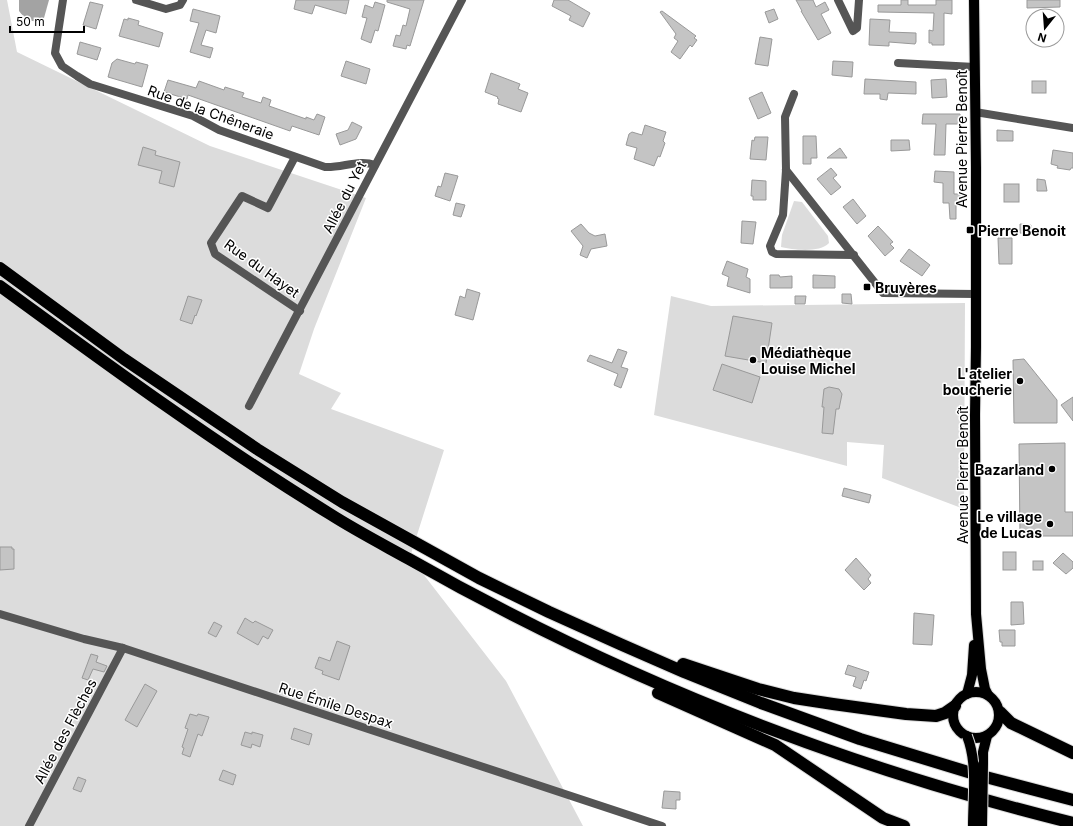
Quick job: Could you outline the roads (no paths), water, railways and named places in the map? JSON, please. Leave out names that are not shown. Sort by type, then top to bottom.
[{"type":"highway","points":[[0,268],[124,359],[256,449],[319,487],[479,578],[549,612],[723,688],[860,739],[978,775],[1073,800]]},
{"type":"highway","points":[[0,286],[201,430],[332,515],[471,594],[517,618],[669,689],[806,742],[857,760],[977,797],[1073,823]]},
{"type":"highway","points":[[564,641],[627,679],[775,745],[883,818],[904,826]]},
{"type":"highway","points":[[620,644],[758,689],[794,698],[906,714],[936,716],[945,713],[955,706]]},
{"type":"highway","points":[[1000,712],[1011,723],[1073,753]]},
{"type":"main road","name":"Avenue Pierre Benoît","points":[[967,694],[972,675],[976,614],[974,0]]},
{"type":"main road","name":"Avenue Pierre Benoît","points":[[976,614],[981,668],[988,695]]},
{"type":"main road","points":[[978,692],[988,695],[995,700],[1000,712],[1000,719],[997,726],[993,732],[987,736],[976,738],[967,736],[961,732],[954,720],[953,713],[955,706],[962,697],[967,694],[978,692]]},
{"type":"main road","points":[[967,736],[972,749],[973,762],[973,826]]},
{"type":"main road","points":[[982,826],[983,752],[987,736]]},
{"type":"street","name":"Rue de la Chêneraie","points":[[62,0],[55,53],[62,66],[90,84],[193,116],[219,130],[326,167],[336,168],[369,162],[375,165]]},
{"type":"street","points":[[136,0],[166,8],[180,5],[183,0]]},
{"type":"street","name":"Allée du Yet","points":[[249,406],[462,0]]},
{"type":"street","points":[[838,0],[853,31],[857,28],[859,0]]},
{"type":"street","points":[[898,63],[975,67]]},
{"type":"street","points":[[794,94],[785,117],[786,170],[783,215],[770,246],[772,252],[776,254],[854,255]]},
{"type":"street","points":[[975,112],[1073,128]]},
{"type":"street","name":"Rue du Hayet","points":[[295,157],[268,208],[242,196],[211,243],[215,254],[300,311]]},
{"type":"street","points":[[786,170],[883,293],[976,294]]},
{"type":"street","name":"Rue Émile Despax","points":[[0,614],[84,639],[123,648],[662,826]]},
{"type":"street","name":"Allée des Flèches","points":[[29,826],[123,648]]},
{"type":"place","name":"Pierre Benoit","points":[[970,230]]},
{"type":"place","name":"Bruyères","points":[[867,287]]},
{"type":"place","name":"Médiathèque Louise Michel","points":[[753,360]]},
{"type":"place","name":"L'atelier boucherie","points":[[1020,381]]},
{"type":"place","name":"Bazarland","points":[[1052,469]]},
{"type":"place","name":"Le village de Lucas","points":[[1050,524]]}]
